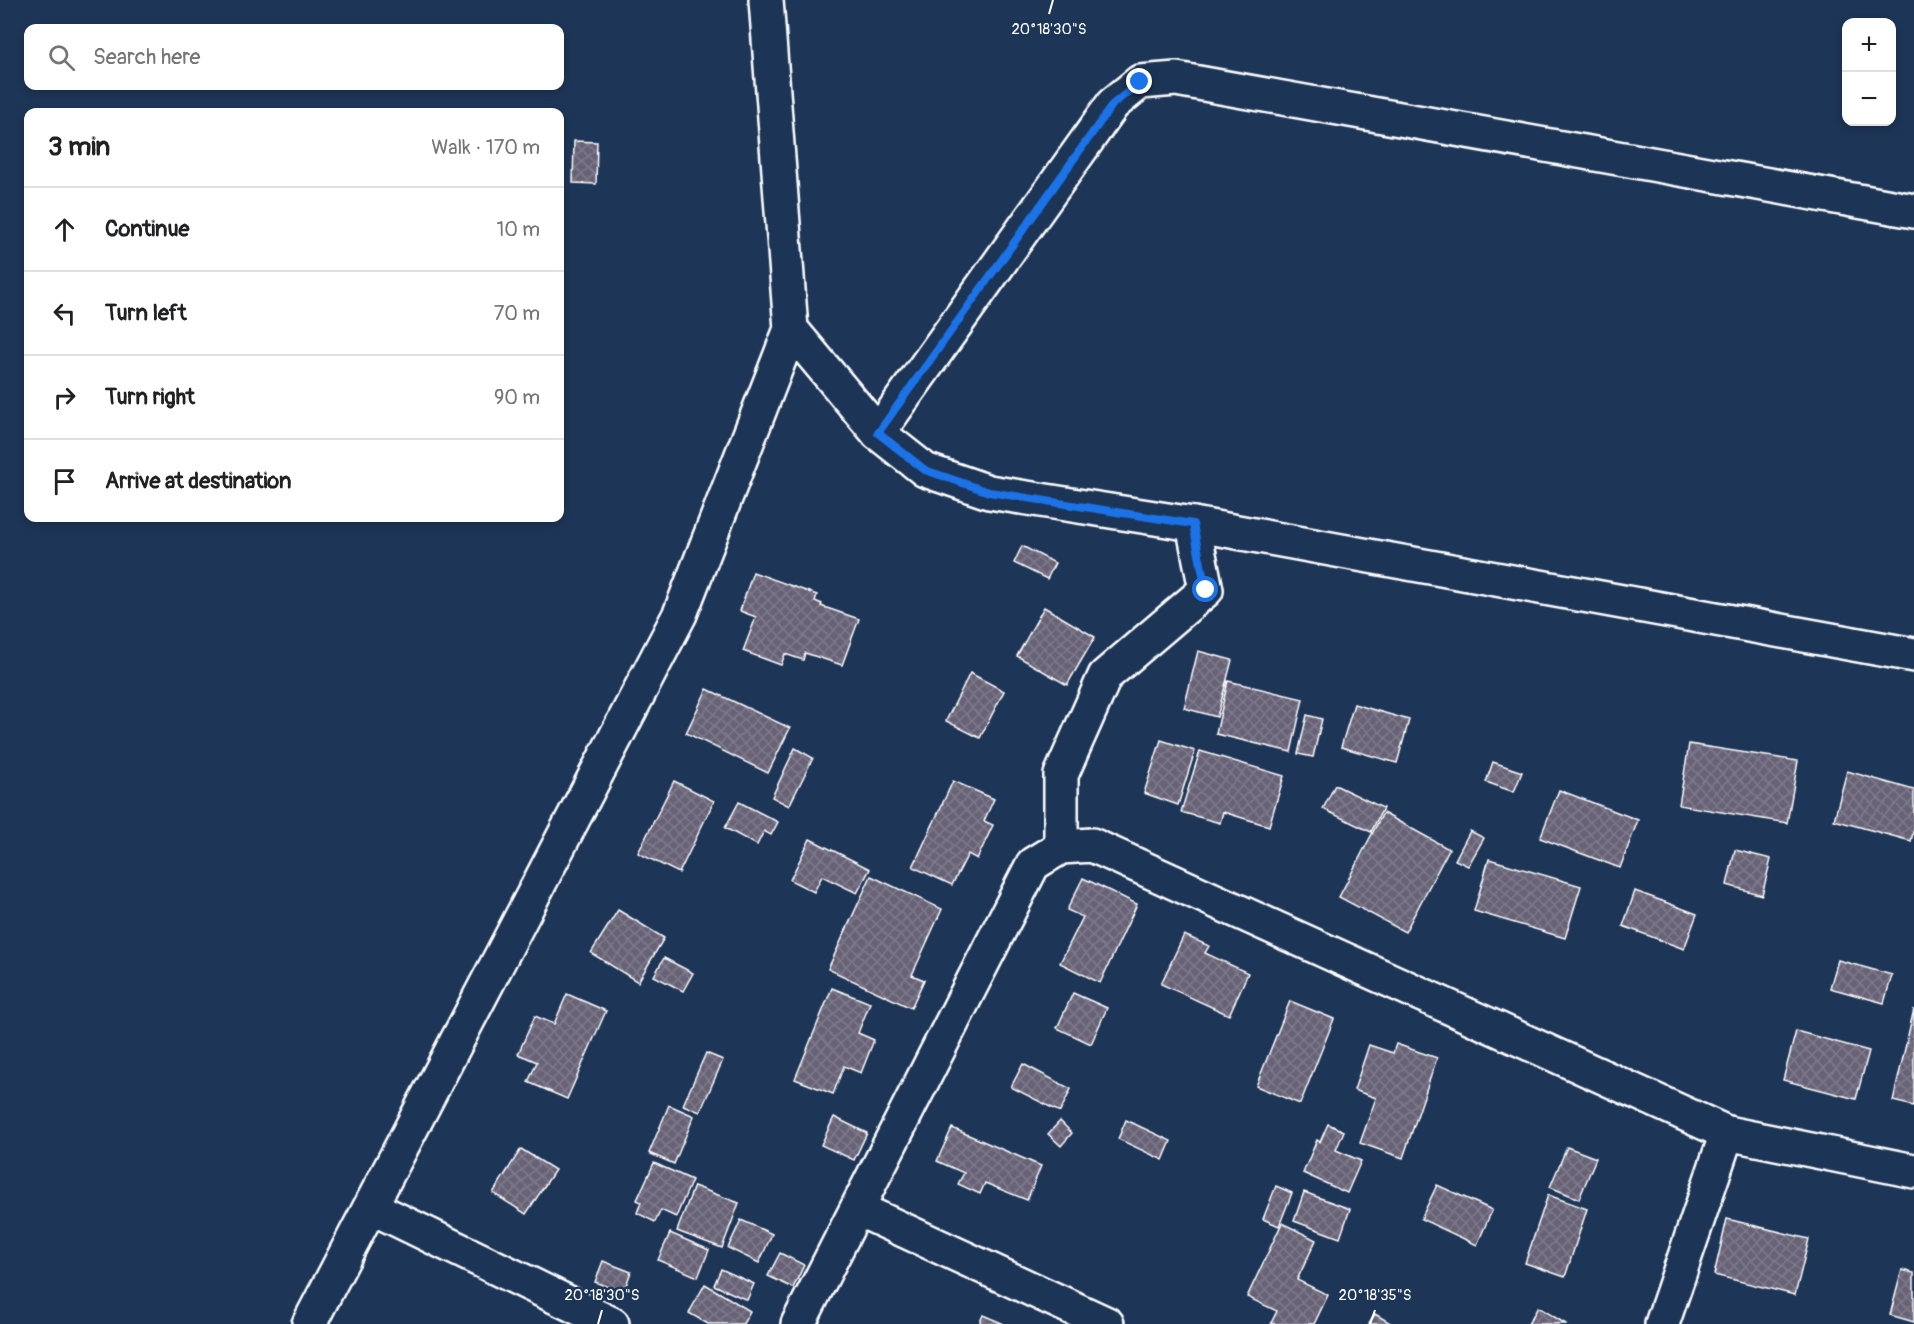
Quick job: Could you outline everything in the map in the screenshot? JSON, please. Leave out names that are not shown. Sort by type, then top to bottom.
[{"type":"street","points":[[309,1324],[680,614],[791,329],[766,0]]},
{"type":"street","points":[[878,433],[1113,104],[1140,82],[1176,79],[1914,211]]},
{"type":"street","points":[[791,329],[878,433],[925,470],[989,492],[1193,524],[1914,655]]},
{"type":"street","points":[[1061,847],[1061,775],[1105,676],[1206,590],[1193,524]]},
{"type":"street","points":[[798,1324],[1033,864],[1061,847],[1092,845],[1727,1133],[1914,1172]]},
{"type":"street","points":[[1662,1324],[1727,1133]]},
{"type":"street","points":[[371,1207],[612,1324]]},
{"type":"street","points":[[858,1209],[1107,1324]]},
{"type":"building","points":[[574,141],[597,142],[596,184],[573,183]]},
{"type":"building","points":[[1022,546],[1055,563],[1047,579],[1014,563]]},
{"type":"building","points":[[753,572],[817,595],[815,601],[822,604],[821,606],[859,619],[842,665],[805,653],[803,660],[785,654],[781,665],[743,651],[756,617],[740,611]]},
{"type":"building","points":[[1044,607],[1095,637],[1067,685],[1017,656]]},
{"type":"building","points":[[1198,651],[1232,660],[1217,717],[1184,708]]},
{"type":"building","points":[[970,673],[1004,691],[980,738],[946,721]]},
{"type":"building","points":[[1228,681],[1303,699],[1291,752],[1216,734]]},
{"type":"building","points":[[707,689],[790,728],[768,773],[686,733]]},
{"type":"building","points":[[1354,704],[1409,720],[1397,763],[1341,747]]},
{"type":"building","points":[[1307,715],[1322,719],[1313,757],[1298,754]]},
{"type":"building","points":[[1161,740],[1195,751],[1178,805],[1144,793]]},
{"type":"building","points":[[1689,744],[1798,761],[1787,823],[1679,805]]},
{"type":"building","points":[[795,748],[813,758],[789,806],[772,797]]},
{"type":"building","points":[[1200,751],[1284,776],[1269,826],[1223,812],[1220,823],[1181,812]]},
{"type":"building","points":[[1493,762],[1522,772],[1514,792],[1486,782]]},
{"type":"building","points":[[1847,771],[1914,790],[1914,829],[1911,841],[1834,820]]},
{"type":"building","points":[[674,781],[714,801],[679,873],[638,853]]},
{"type":"building","points":[[953,781],[994,799],[984,821],[993,825],[977,859],[968,854],[952,885],[913,867]]},
{"type":"building","points":[[1335,785],[1383,808],[1371,832],[1323,809]]},
{"type":"building","points":[[1559,790],[1638,820],[1620,868],[1540,838]]},
{"type":"building","points":[[739,802],[778,822],[771,835],[764,831],[757,845],[725,828]]},
{"type":"building","points":[[1383,813],[1449,849],[1405,932],[1339,897]]},
{"type":"building","points":[[1470,831],[1484,838],[1468,866],[1455,860]]},
{"type":"building","points":[[810,839],[870,869],[857,893],[822,876],[814,892],[790,880]]},
{"type":"building","points":[[1735,850],[1771,859],[1762,895],[1727,885]]},
{"type":"building","points":[[1489,859],[1581,886],[1565,938],[1474,911]]},
{"type":"building","points":[[871,876],[942,909],[912,975],[924,980],[911,1008],[828,969]]},
{"type":"building","points":[[1083,878],[1137,904],[1100,983],[1060,963],[1083,917],[1067,910]]},
{"type":"building","points":[[1635,891],[1697,914],[1684,949],[1623,926]]},
{"type":"building","points":[[618,910],[664,938],[638,982],[591,953]]},
{"type":"building","points":[[1184,935],[1209,946],[1205,953],[1248,973],[1229,1015],[1161,984]]},
{"type":"building","points":[[664,958],[693,973],[683,991],[654,976]]},
{"type":"building","points":[[1838,960],[1892,975],[1884,1003],[1830,988]]},
{"type":"building","points":[[832,988],[870,1003],[858,1033],[874,1040],[861,1073],[844,1066],[833,1094],[795,1079]]},
{"type":"building","points":[[1073,993],[1107,1008],[1091,1044],[1057,1028]]},
{"type":"building","points":[[567,994],[606,1011],[567,1099],[528,1082],[537,1062],[518,1054],[535,1016],[554,1024]]},
{"type":"building","points":[[1290,1001],[1334,1019],[1300,1104],[1256,1086]]},
{"type":"building","points":[[1914,1009],[1914,1106],[1893,1101]]},
{"type":"building","points":[[1796,1031],[1869,1051],[1856,1099],[1783,1080]]},
{"type":"building","points":[[1396,1044],[1437,1058],[1403,1158],[1360,1143],[1376,1098],[1354,1090],[1369,1045],[1393,1053]]},
{"type":"building","points":[[706,1053],[723,1060],[700,1112],[683,1105]]},
{"type":"building","points":[[1023,1064],[1071,1089],[1060,1112],[1011,1087]]},
{"type":"building","points":[[669,1105],[694,1116],[674,1164],[649,1153]]},
{"type":"building","points":[[834,1117],[867,1133],[854,1160],[821,1145]]},
{"type":"building","points":[[1126,1120],[1171,1141],[1163,1160],[1118,1139]]},
{"type":"building","points":[[1060,1121],[1072,1133],[1061,1146],[1048,1134]]},
{"type":"building","points":[[1328,1124],[1344,1131],[1336,1150],[1361,1161],[1347,1193],[1303,1173],[1317,1140],[1320,1142]]},
{"type":"building","points":[[952,1128],[1041,1166],[1027,1200],[985,1183],[980,1194],[958,1184],[964,1173],[937,1161]]},
{"type":"building","points":[[1567,1147],[1596,1158],[1579,1199],[1550,1187]]},
{"type":"building","points":[[521,1149],[555,1170],[526,1214],[493,1193]]},
{"type":"building","points":[[654,1163],[692,1180],[676,1217],[661,1210],[655,1222],[637,1213],[641,1202],[637,1200]]},
{"type":"building","points":[[1437,1185],[1492,1210],[1477,1245],[1421,1219]]},
{"type":"building","points":[[694,1186],[739,1203],[722,1248],[677,1231]]},
{"type":"building","points":[[1276,1186],[1292,1193],[1279,1226],[1263,1219]]},
{"type":"building","points":[[1304,1192],[1350,1209],[1340,1238],[1294,1221]]},
{"type":"building","points":[[1548,1195],[1587,1209],[1565,1277],[1525,1263]]},
{"type":"building","points":[[1727,1219],[1809,1239],[1795,1295],[1714,1275]]},
{"type":"building","points":[[741,1220],[772,1234],[759,1263],[728,1248]]},
{"type":"building","points":[[1282,1223],[1316,1240],[1297,1280],[1328,1295],[1314,1324],[1271,1323],[1277,1311],[1247,1297]]},
{"type":"building","points":[[670,1233],[709,1250],[698,1277],[658,1260]]},
{"type":"building","points":[[780,1253],[804,1265],[793,1288],[768,1276]]},
{"type":"building","points":[[603,1261],[631,1272],[623,1293],[595,1282]]},
{"type":"building","points":[[721,1269],[754,1284],[747,1300],[714,1285]]},
{"type":"building","points":[[1902,1270],[1914,1273],[1914,1322],[1890,1315]]},
{"type":"building","points":[[705,1284],[750,1311],[743,1324],[708,1324],[689,1313]]},
{"type":"building","points":[[1538,1307],[1566,1324],[1528,1324]]},
{"type":"building","points":[[1375,1314],[1392,1324],[1369,1324]]},
{"type":"building","points":[[983,1315],[1004,1324],[979,1324]]},
{"type":"route","points":[[1140,82],[1113,104],[878,433],[925,470],[989,492],[1193,524],[1206,590]]}]
